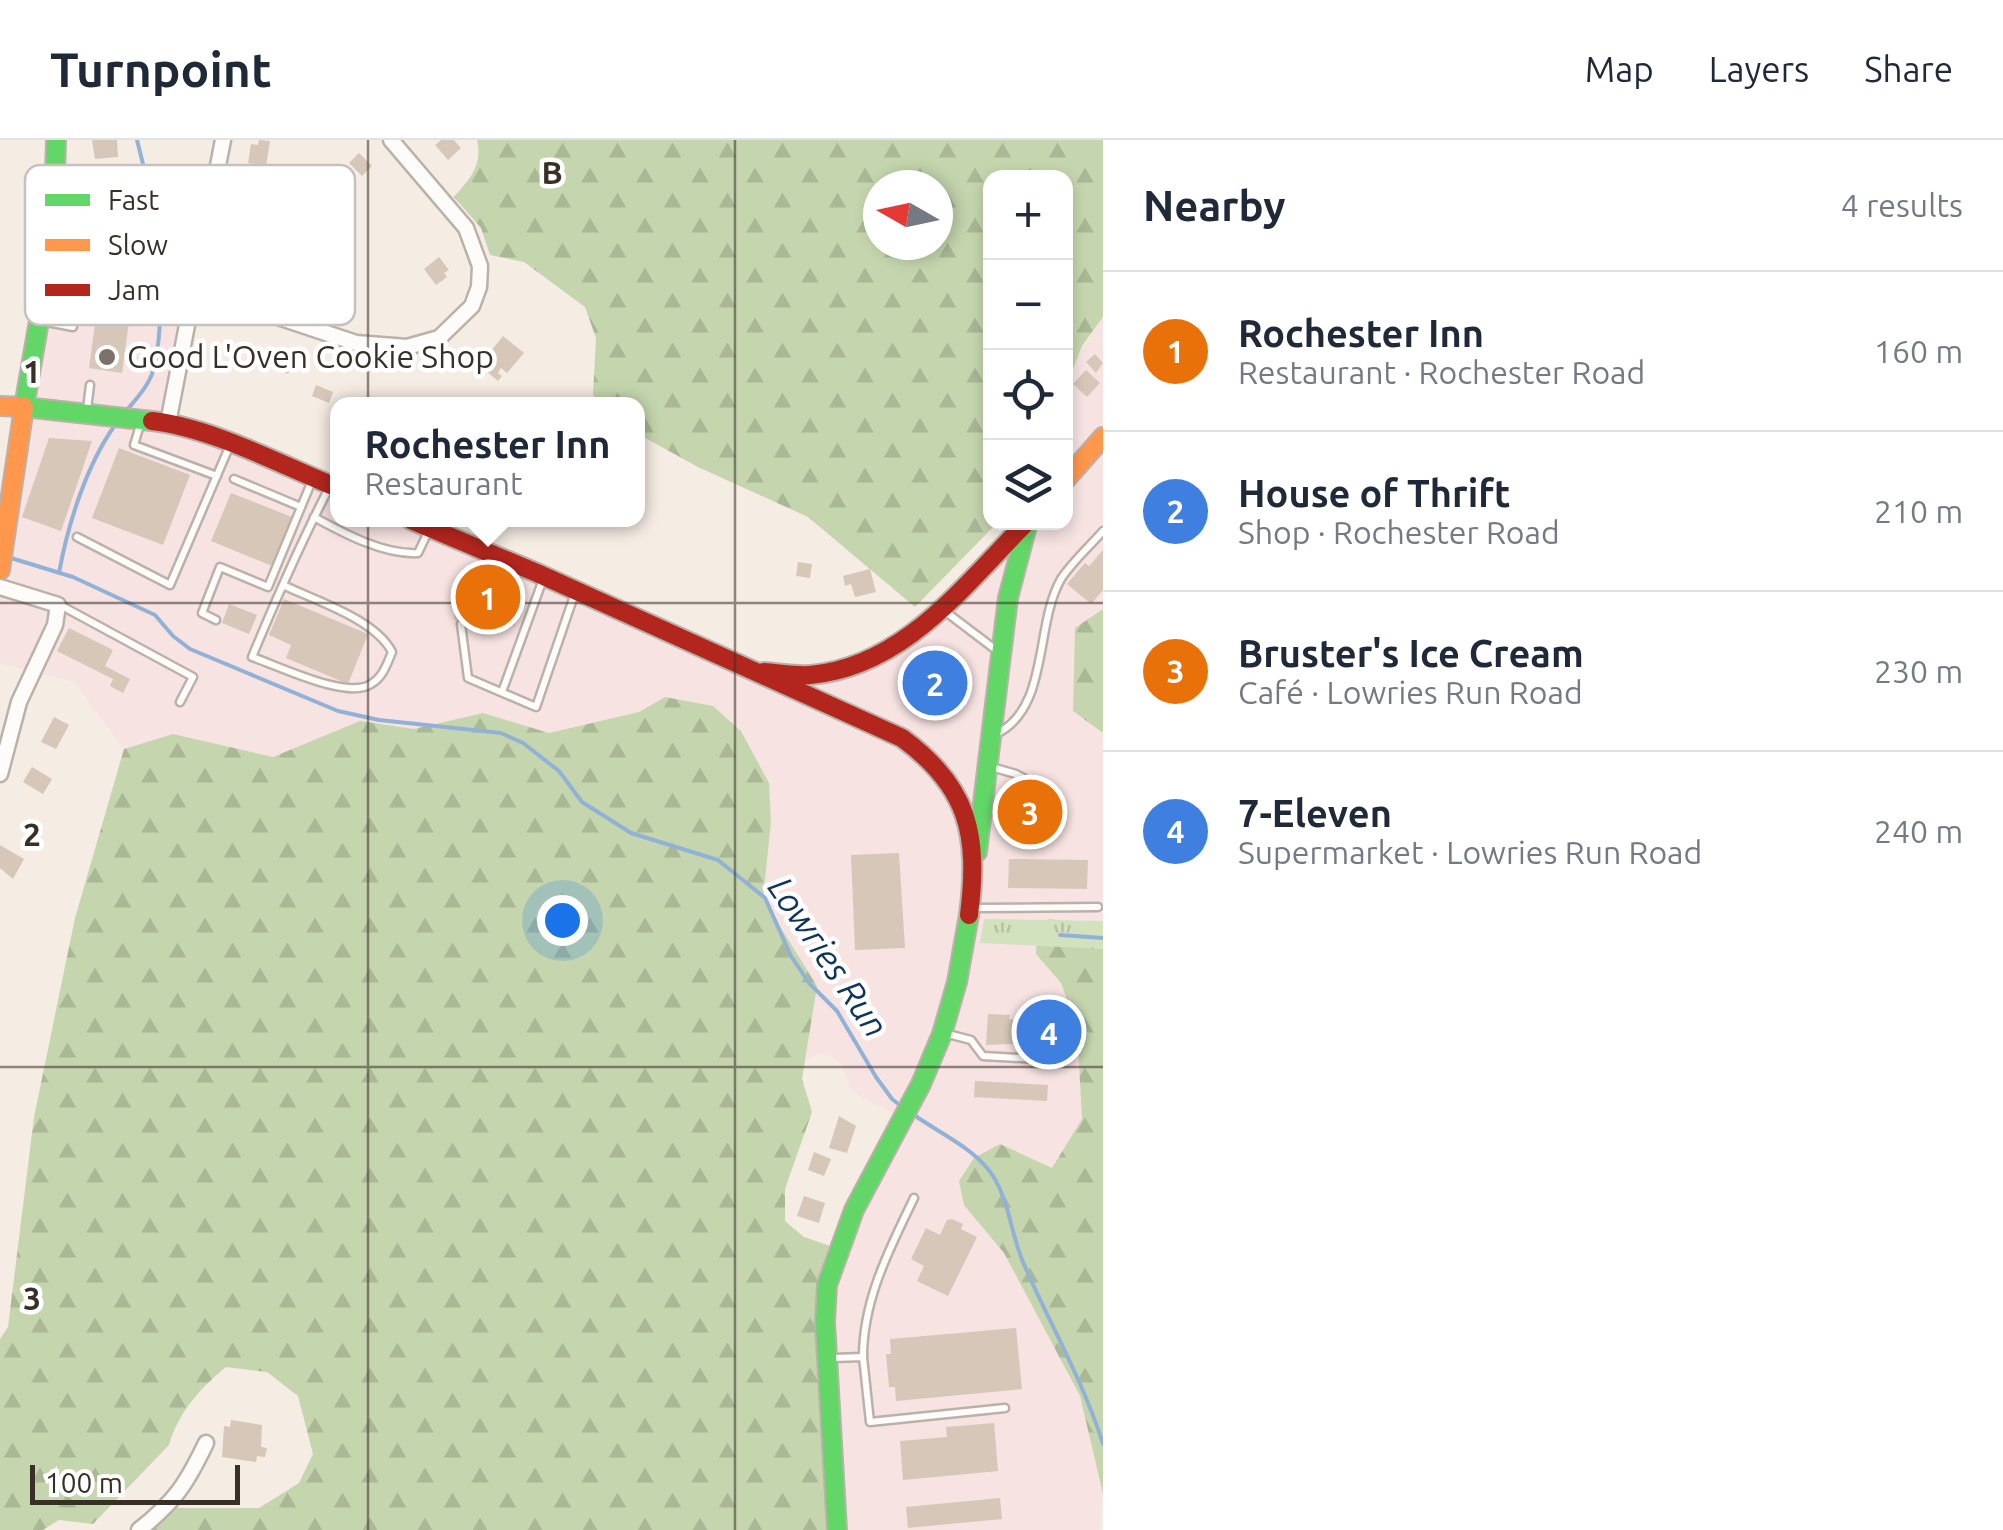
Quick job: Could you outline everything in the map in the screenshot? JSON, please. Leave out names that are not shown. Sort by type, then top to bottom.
[{"type":"main road","points":[[56,140],[57,165]]},
{"type":"main road","points":[[0,570],[7,477],[40,325]]},
{"type":"main road","points":[[0,406],[168,423],[327,484]]},
{"type":"main road","points":[[1073,472],[1102,441]]},
{"type":"main road","points":[[430,528],[902,738],[949,779],[964,806],[972,839],[974,877]]},
{"type":"main road","points":[[748,669],[808,676],[862,666],[911,638],[1020,530]]},
{"type":"main road","points":[[836,1530],[826,1298],[834,1262],[943,1033],[958,983],[971,908],[1008,598],[1026,530]]},
{"type":"street","points":[[217,165],[222,140]]},
{"type":"street","points":[[300,325],[356,343],[408,347],[439,338],[472,306],[480,266],[466,228],[391,140]]},
{"type":"street","points":[[168,423],[186,325]]},
{"type":"street","points":[[0,587],[58,605],[55,625],[20,702],[0,774]]},
{"type":"street","points":[[139,1530],[167,1508],[187,1483],[206,1443]]},
{"type":"lane","points":[[63,325],[74,327]]},
{"type":"lane","points":[[87,412],[90,385]]},
{"type":"lane","points":[[128,417],[134,445],[217,476]]},
{"type":"lane","points":[[76,537],[170,586],[231,444]]},
{"type":"lane","points":[[234,479],[301,508]]},
{"type":"lane","points":[[216,620],[202,613],[220,567],[268,587],[301,508],[327,484]]},
{"type":"lane","points":[[283,585],[385,638],[392,652],[384,671],[370,686],[346,690],[252,657],[283,585],[314,517],[327,484]]},
{"type":"lane","points":[[314,517],[330,526]]},
{"type":"lane","points":[[331,527],[403,554],[418,553],[430,528]]},
{"type":"lane","points":[[990,737],[1014,726],[1032,690],[1046,622],[1062,578],[1103,531]]},
{"type":"lane","points":[[502,692],[544,576]]},
{"type":"lane","points":[[461,624],[468,678],[536,707],[576,591]]},
{"type":"lane","points":[[58,605],[194,677],[180,702]]},
{"type":"lane","points":[[941,608],[1000,654]]},
{"type":"lane","points":[[987,766],[1016,774],[1056,796]]},
{"type":"lane","points":[[971,908],[1098,907]]},
{"type":"lane","points":[[943,1033],[971,1040],[983,1056],[1037,1059]]},
{"type":"lane","points":[[914,1198],[878,1271],[863,1341],[870,1422],[1005,1408]]},
{"type":"lane","points":[[827,1358],[863,1357]]},
{"type":"shaded area","points":[[1103,317],[1103,609],[1091,615],[1073,711],[1103,733],[1103,926],[1037,930],[1036,953],[1061,983],[1077,1027],[1082,1119],[1052,1168],[964,1205],[1004,1253],[1080,1396],[1103,1494],[1099,1530],[837,1530],[826,1298],[903,1118],[851,1089],[841,1064],[827,1054],[817,1054],[805,1061],[817,986],[763,899],[771,822],[769,783],[741,731],[713,706],[665,697],[640,712],[548,733],[483,713],[414,729],[360,721],[273,757],[173,734],[124,749],[74,682],[0,663],[0,570],[40,325],[186,325],[168,423],[330,485],[330,527],[428,527],[777,674],[889,653],[1020,530],[1073,530],[1073,365]]},
{"type":"green space","points":[[477,140],[1103,140],[1103,317],[1082,346],[1073,369],[1073,170],[983,170],[983,530],[990,530],[915,607],[808,517],[698,467],[645,438],[645,397],[594,397],[596,338],[585,307],[524,262],[490,255],[481,228],[454,197],[474,171]]},
{"type":"green space","points":[[1103,609],[1103,733],[1073,711],[1075,628]]},
{"type":"green space","points":[[665,697],[713,706],[741,731],[769,783],[771,822],[763,899],[817,986],[802,1079],[812,1112],[785,1189],[785,1221],[804,1237],[839,1249],[830,1274],[837,1530],[139,1530],[167,1508],[259,1508],[299,1483],[313,1454],[298,1396],[267,1372],[226,1367],[192,1402],[169,1445],[93,1524],[59,1520],[43,1530],[0,1530],[0,1339],[8,1327],[34,1117],[75,918],[124,749],[173,734],[273,757],[360,721],[414,729],[483,713],[549,733],[639,712]]},
{"type":"green space","points":[[984,919],[1103,921],[1103,949],[980,943]]},
{"type":"green space","points":[[1049,919],[1103,926],[1103,1494],[1080,1396],[1004,1253],[964,1205],[959,1181],[974,1158],[1000,1144],[1052,1168],[1082,1119],[1077,1027],[1061,983],[1036,954],[1037,930]]},
{"type":"building","points":[[92,140],[117,140],[118,157],[95,159]]},
{"type":"building","points":[[259,140],[270,141],[266,165],[248,163],[251,144],[258,145]]},
{"type":"building","points":[[441,140],[454,140],[461,148],[448,160],[435,145]]},
{"type":"building","points":[[359,153],[372,166],[362,176],[349,163]]},
{"type":"building","points":[[439,257],[449,270],[444,273],[447,277],[436,285],[424,269]]},
{"type":"building","name":"Good L'Oven Cookie Shop","points":[[95,325],[129,325],[122,373],[89,368]]},
{"type":"building","points":[[503,336],[524,353],[507,373],[501,368],[498,381],[484,369],[496,355],[491,351]]},
{"type":"building","points":[[277,351],[295,358],[288,374],[270,366]]},
{"type":"building","points":[[1095,354],[1103,363],[1096,373],[1086,362]]},
{"type":"building","points":[[1086,370],[1100,383],[1087,397],[1073,384]]},
{"type":"building","points":[[316,385],[333,392],[329,403],[312,396]]},
{"type":"building","points":[[49,438],[92,441],[61,531],[22,517]]},
{"type":"building","points":[[119,448],[190,475],[163,545],[92,518]]},
{"type":"building","points":[[231,493],[292,517],[272,566],[211,541]]},
{"type":"building","points":[[1103,550],[1103,590],[1091,604],[1067,584]]},
{"type":"building","points":[[798,562],[812,564],[810,578],[796,576]]},
{"type":"building","points":[[471,568],[511,582],[507,595],[522,600],[514,626],[494,620],[492,627],[476,622],[482,609],[474,607],[466,624],[454,619]]},
{"type":"building","points":[[870,569],[876,592],[855,597],[851,584],[845,586],[843,576]]},
{"type":"building","points":[[284,599],[368,634],[348,684],[286,658],[291,645],[269,635]]},
{"type":"building","points":[[229,604],[257,615],[249,634],[222,623]]},
{"type":"building","points":[[69,628],[113,650],[105,666],[130,679],[123,693],[110,686],[113,679],[57,651]]},
{"type":"building","points":[[949,648],[970,669],[953,688],[958,692],[935,716],[908,689],[918,679],[907,668],[922,653],[933,664]]},
{"type":"building","points":[[54,717],[69,725],[56,749],[41,742]]},
{"type":"building","points":[[32,767],[52,779],[43,794],[23,782]]},
{"type":"building","points":[[1015,798],[1046,805],[1045,821],[1013,819]]},
{"type":"building","points":[[0,845],[24,859],[13,879],[0,868]]},
{"type":"building","points":[[899,853],[905,948],[855,950],[851,855]]},
{"type":"building","points":[[1009,859],[1088,860],[1087,889],[1008,888]]},
{"type":"building","points":[[1039,1012],[1061,1013],[1059,1050],[1037,1049],[1038,1043],[986,1045],[988,1014],[1039,1020]]},
{"type":"building","points":[[975,1081],[1048,1085],[1047,1101],[974,1097]]},
{"type":"building","points":[[839,1116],[856,1126],[847,1153],[829,1148]]},
{"type":"building","points":[[814,1152],[831,1159],[824,1176],[808,1170]]},
{"type":"building","points":[[804,1196],[825,1203],[819,1223],[797,1216]]},
{"type":"building","points":[[952,1219],[977,1237],[948,1296],[917,1281],[924,1266],[911,1259],[926,1228],[940,1235],[947,1220]]},
{"type":"building","points":[[1016,1328],[1022,1389],[896,1401],[895,1387],[889,1387],[886,1354],[891,1354],[890,1339]]},
{"type":"building","points":[[231,1420],[262,1425],[261,1447],[267,1448],[265,1457],[257,1456],[256,1462],[222,1457],[224,1426],[230,1427]]},
{"type":"building","points":[[994,1423],[998,1471],[903,1480],[900,1441],[947,1437],[946,1427]]},
{"type":"building","points":[[1000,1498],[1002,1519],[908,1528],[906,1507]]},
{"type":"waterway","points":[[137,140],[143,165]]},
{"type":"waterway","points":[[127,410],[153,371],[159,325]]},
{"type":"waterway","points":[[59,573],[80,496],[115,425]]},
{"type":"waterway","name":"Lowries Run","points":[[11,558],[73,577],[155,615],[190,649],[338,711],[379,720],[501,733],[523,743],[559,771],[582,802],[631,833],[718,860],[765,898],[791,956],[809,983],[837,1011],[876,1077],[902,1107]]},
{"type":"waterway","points":[[1060,935],[1103,938]]},
{"type":"waterway","name":"Lowries Run","points":[[914,1115],[972,1153],[995,1179],[1023,1262],[1076,1374],[1103,1444]]},
{"type":"traffic: fast","points":[[55,165],[56,140]]},
{"type":"traffic: fast","points":[[38,325],[24,407],[152,421]]},
{"type":"traffic: fast","points":[[977,852],[1008,598],[1026,530]]},
{"type":"traffic: fast","points":[[837,1530],[825,1322],[827,1285],[854,1210],[921,1084],[942,1034],[957,982],[969,915]]},
{"type":"traffic: slow","points":[[0,406],[24,407],[0,570]]},
{"type":"traffic: slow","points":[[1073,471],[1103,437]]},
{"type":"traffic: jam","points":[[152,421],[223,439],[330,485]]},
{"type":"traffic: jam","points":[[428,527],[902,738],[942,775],[964,815],[972,860],[969,915]]},
{"type":"traffic: jam","points":[[764,672],[810,675],[844,669],[875,657],[930,619],[1019,530]]},
{"type":"place","name":"Good L'Oven Cookie Shop","points":[[107,357]]},
{"type":"place","name":"Rochester Inn","points":[[488,597]]},
{"type":"place","name":"House of Thrift","points":[[935,683]]},
{"type":"place","name":"Bruster's Ice Cream","points":[[1030,812]]},
{"type":"place","name":"7-Eleven","points":[[1049,1032]]}]
